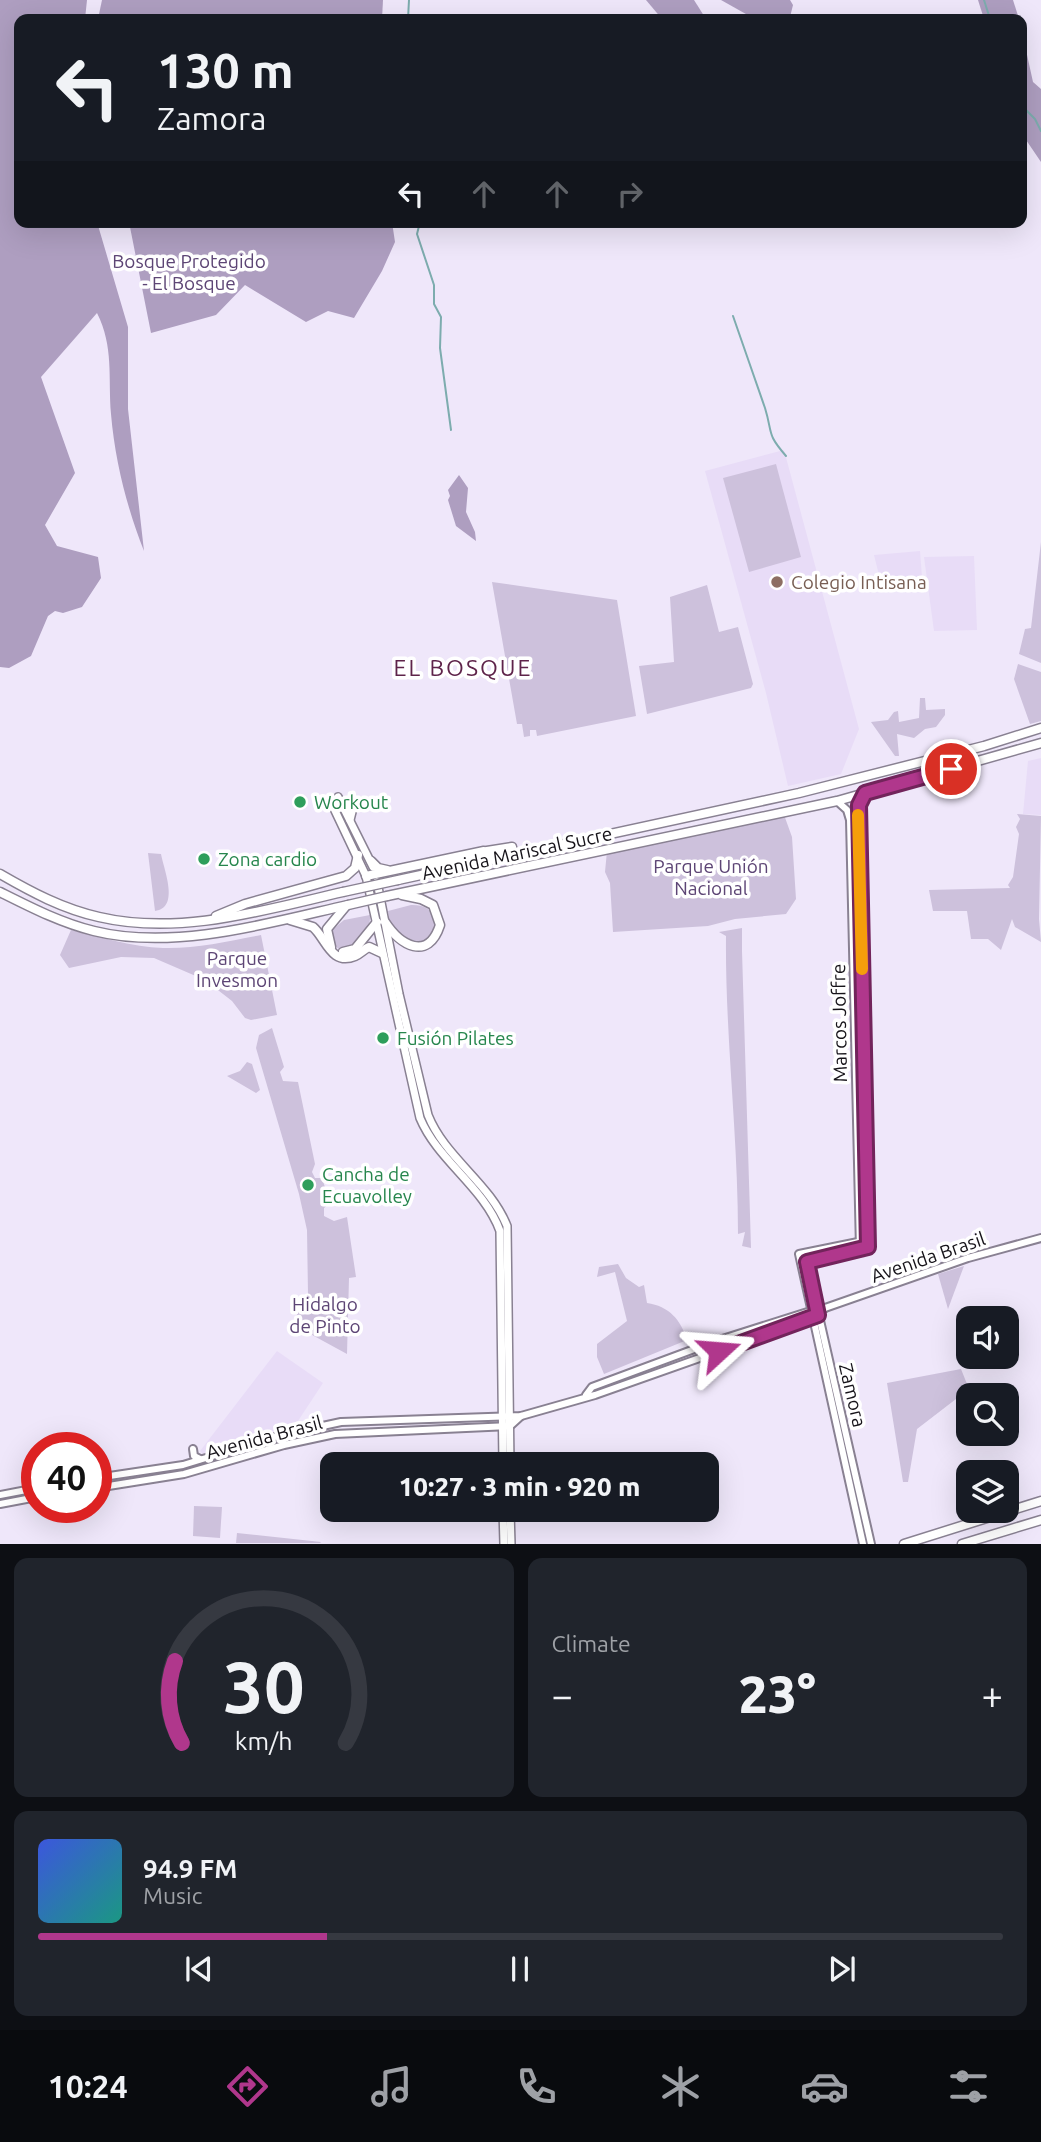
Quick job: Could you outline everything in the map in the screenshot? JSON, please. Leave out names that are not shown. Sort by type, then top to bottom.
[{"type":"main road","name":"Avenida Mariscal Sucre","points":[[0,874],[65,906],[100,917],[149,922],[208,920],[799,793],[1041,729]]},
{"type":"main road","name":"Avenida Mariscal Sucre","points":[[0,892],[60,920],[96,932],[190,936],[231,931],[837,801],[1041,743]]},
{"type":"main road","points":[[370,875],[358,855],[334,799],[350,821],[371,861],[383,870],[394,870]]},
{"type":"main road","points":[[350,821],[353,808],[362,801]]},
{"type":"main road","points":[[484,851],[512,847]]},
{"type":"main road","name":"Avenida Mariscal Sucre","points":[[370,875],[484,851],[496,858]]},
{"type":"main road","points":[[208,920],[245,904],[346,876],[355,868],[358,855]]},
{"type":"main road","points":[[371,861],[370,875],[410,1046],[434,1131],[491,1198],[507,1226],[504,1452]]},
{"type":"main road","points":[[381,922],[397,939],[410,946],[426,944],[438,931],[440,918],[433,905],[421,899],[395,894]]},
{"type":"main road","points":[[347,905],[327,929],[328,942],[338,951],[350,952],[355,949],[381,922]]},
{"type":"main road","points":[[287,919],[313,927],[328,950],[336,955],[353,956],[369,947],[382,953]]},
{"type":"main road","points":[[381,922],[382,953],[420,1118],[427,1134],[491,1213],[500,1231],[506,1417]]},
{"type":"main road","points":[[506,1426],[509,1452]]},
{"type":"main road","points":[[904,1544],[1041,1501]]},
{"type":"main road","points":[[962,1544],[1041,1520]]},
{"type":"main road","points":[[503,1522],[503,1544]]},
{"type":"main road","points":[[510,1522],[511,1544]]},
{"type":"street","name":"Marcos Joffre","points":[[864,1244],[858,817],[859,805],[865,793]]},
{"type":"street","name":"Marcos Joffre","points":[[837,801],[847,810],[850,820],[864,1244]]},
{"type":"street","name":"Avenida Brasil","points":[[112,1476],[183,1465],[281,1435],[341,1422],[521,1416],[640,1380],[825,1308],[968,1258],[1041,1238]]},
{"type":"street","name":"Zamora","points":[[863,1544],[802,1254],[864,1244]]},
{"type":"street","points":[[804,1262],[864,1244]]},
{"type":"street","name":"Zamora","points":[[814,1313],[871,1544]]},
{"type":"street","name":"Avenida Brasil","points":[[112,1485],[184,1474],[284,1444],[335,1434],[506,1426],[521,1416]]},
{"type":"street","points":[[193,1449],[194,1456],[201,1459]]},
{"type":"street","points":[[0,1495],[21,1491]]},
{"type":"street","points":[[0,1504],[21,1500]]},
{"type":"shaded area","name":"Colegio Intisana","points":[[784,450],[859,729],[841,774],[788,786],[766,693],[705,471]]},
{"type":"shaded area","points":[[920,551],[922,577],[890,579],[879,575],[874,555]]},
{"type":"shaded area","points":[[974,556],[977,630],[934,631],[924,557]]},
{"type":"shaded area","points":[[1041,758],[1041,815],[1023,814],[1028,761]]},
{"type":"shaded area","points":[[277,1351],[323,1383],[296,1424],[203,1454],[200,1451]]},
{"type":"green space","points":[[0,0],[87,0],[86,14],[14,14],[14,228],[99,228],[128,327],[128,409],[144,551],[119,467],[111,414],[108,350],[97,313],[41,377],[75,473],[45,525],[57,546],[98,557],[101,578],[82,607],[63,613],[55,611],[48,616],[31,656],[9,668],[0,667]]},
{"type":"green space","points":[[102,0],[383,0],[382,14],[99,14]]},
{"type":"green space","points":[[646,0],[694,0],[703,14],[658,14]]},
{"type":"green space","points":[[721,0],[790,0],[793,5],[791,14],[746,14]]},
{"type":"green space","points":[[978,0],[1013,0],[1017,14],[982,14]]},
{"type":"green space","points":[[1027,55],[1033,82],[1041,89],[1041,162],[1027,141]]},
{"type":"green space","name":"Bosque Protegido - El Bosque","points":[[130,228],[393,228],[395,242],[382,271],[354,318],[328,311],[306,322],[245,285],[216,315],[151,333]]},
{"type":"green space","points":[[776,464],[801,557],[749,572],[723,478]]},
{"type":"green space","points":[[459,475],[468,488],[466,512],[476,541],[456,526],[448,500],[448,490]]},
{"type":"green space","points":[[1041,542],[1041,663],[1019,654],[1025,629],[1031,628]]},
{"type":"green space","points":[[492,582],[617,600],[636,716],[537,736],[536,730],[530,730],[530,736],[524,737],[522,724],[517,724]]},
{"type":"green space","points":[[707,585],[719,632],[738,627],[753,684],[751,688],[647,714],[639,666],[674,662],[670,597]]},
{"type":"green space","points":[[1018,664],[1041,672],[1041,721],[1030,724],[1014,679]]},
{"type":"green space","points":[[920,698],[925,698],[926,710],[945,709],[945,715],[936,727],[925,729],[914,738],[897,734],[899,756],[895,756],[871,722],[888,720],[898,711],[899,722],[919,718]]},
{"type":"green space","name":"Parque Unión Nacional","points":[[783,812],[792,837],[796,899],[786,914],[735,919],[708,926],[613,932],[610,883],[605,872],[607,851]]},
{"type":"green space","points":[[1017,814],[1041,816],[1041,942],[1015,927],[1012,919],[1001,950],[988,939],[971,939],[967,911],[933,911],[929,890],[1010,888],[1008,885],[1013,877],[1019,834],[1016,827],[1020,819]]},
{"type":"green space","points":[[148,853],[161,854],[167,878],[167,903],[155,911]]},
{"type":"green space","points":[[419,905],[433,915],[434,927],[429,940],[415,944],[399,939],[390,924],[388,911]]},
{"type":"green space","points":[[370,915],[368,928],[362,938],[340,950],[335,946],[332,930],[344,920]]},
{"type":"green space","points":[[742,928],[751,1248],[742,1246],[745,1232],[738,1234],[726,936],[719,932]]},
{"type":"green space","name":"Parque Invesmon","points":[[71,930],[128,944],[163,948],[200,946],[261,935],[277,1015],[251,1020],[245,1018],[232,1001],[205,980],[154,958],[121,957],[69,968],[60,955]]},
{"type":"green space","name":"Hidalgo de Pinto","points":[[272,1028],[284,1067],[280,1072],[283,1081],[298,1082],[315,1164],[312,1172],[315,1178],[322,1178],[330,1203],[324,1208],[324,1216],[334,1221],[347,1217],[356,1277],[349,1278],[347,1354],[292,1324],[308,1294],[307,1230],[256,1048],[259,1035]]},
{"type":"green space","points":[[247,1062],[252,1064],[260,1090],[256,1093],[227,1076],[240,1071]]},
{"type":"green space","points":[[618,1264],[626,1278],[639,1287],[644,1285],[647,1303],[662,1307],[673,1315],[687,1340],[604,1374],[597,1357],[597,1344],[627,1321],[615,1272],[597,1277],[599,1267]]},
{"type":"green space","points":[[964,1266],[948,1309],[938,1274]]},
{"type":"green space","points":[[961,1369],[967,1383],[956,1383],[956,1399],[917,1429],[908,1482],[903,1482],[887,1383]]},
{"type":"green space","points":[[194,1506],[222,1507],[220,1538],[193,1536]]},
{"type":"green space","points":[[237,1533],[321,1542],[236,1543]]},
{"type":"waterway","points":[[408,14],[409,0]]},
{"type":"waterway","points":[[984,0],[988,14]]},
{"type":"waterway","points":[[1027,111],[1041,131]]},
{"type":"waterway","points":[[418,228],[417,234],[434,285],[434,304],[441,317],[440,348],[451,430]]},
{"type":"waterway","points":[[733,316],[773,438],[786,456]]},
{"type":"slow traffic","points":[[858,815],[862,969]]},
{"type":"place","name":"Colegio Intisana","points":[[777,582]]},
{"type":"place","name":"Workout","points":[[300,802]]},
{"type":"place","name":"Zona cardio","points":[[204,859]]},
{"type":"place","name":"Fusión Pilates","points":[[383,1038]]},
{"type":"place","name":"Cancha de Ecuavolley","points":[[308,1185]]},
{"type":"district","name":"EL BOSQUE","points":[[463,667]]},
{"type":"route","points":[[719,1351],[818,1315],[807,1262],[868,1247],[859,805],[865,793],[951,769]]}]
